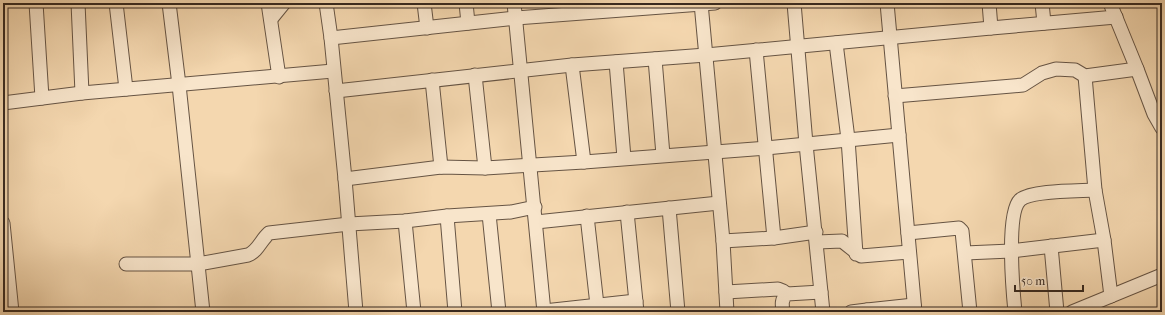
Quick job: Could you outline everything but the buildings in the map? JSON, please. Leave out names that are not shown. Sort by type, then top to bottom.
[{"type":"street","points":[[36,3],[42,98]]},
{"type":"street","points":[[78,3],[82,93]]},
{"type":"street","points":[[116,3],[126,89]]},
{"type":"street","points":[[169,3],[180,85],[203,312]]},
{"type":"street","points":[[268,3],[272,19],[279,77]]},
{"type":"street","points":[[272,19],[284,3]]},
{"type":"street","points":[[326,3],[331,38],[333,71],[345,179],[356,312]]},
{"type":"street","points":[[424,3],[427,28]]},
{"type":"street","points":[[466,3],[468,23]]},
{"type":"street","points":[[514,3],[544,312],[597,306],[636,307],[627,212]]},
{"type":"street","points":[[331,38],[516,18],[570,8],[715,3]]},
{"type":"street","points":[[794,3],[806,144],[823,312]]},
{"type":"street","points":[[851,312],[914,308],[886,3]]},
{"type":"street","points":[[989,3],[991,28]]},
{"type":"street","points":[[1042,3],[1044,23]]},
{"type":"street","points":[[1111,3],[1137,69],[1158,113],[1162,128]]},
{"type":"street","points":[[701,4],[723,242],[727,312]]},
{"type":"street","points":[[336,91],[572,65],[706,55],[1044,23],[1116,18]]},
{"type":"street","points":[[836,43],[848,140],[856,254]]},
{"type":"street","points":[[756,50],[774,238]]},
{"type":"street","points":[[655,59],[663,155]]},
{"type":"street","points":[[616,62],[624,158]]},
{"type":"street","points":[[572,65],[584,162]]},
{"type":"street","points":[[895,96],[1023,85],[1042,73],[1056,69],[1075,70],[1085,76],[1137,69]]},
{"type":"street","points":[[3,103],[82,93],[279,77],[333,71]]},
{"type":"street","points":[[475,75],[485,168]]},
{"type":"street","points":[[1085,76],[1095,190],[1104,240],[1111,296]]},
{"type":"street","points":[[432,80],[441,167]]},
{"type":"street","points":[[345,179],[441,167],[485,168],[531,166],[766,148],[899,135]]},
{"type":"street","points":[[1014,312],[1011,251],[1014,213],[1017,204],[1020,200],[1026,197],[1045,192],[1095,190]]},
{"type":"street","points":[[536,222],[719,203]]},
{"type":"street","points":[[126,264],[198,264],[248,255],[253,253],[263,238],[269,233],[349,224],[511,212],[535,207]]},
{"type":"street","points":[[669,208],[678,312]]},
{"type":"street","points":[[489,214],[499,312],[496,312]]},
{"type":"street","points":[[447,216],[455,312]]},
{"type":"street","points":[[587,216],[597,306]]},
{"type":"street","points":[[405,221],[414,312]]},
{"type":"street","points":[[3,223],[12,312]]},
{"type":"street","points":[[908,232],[959,228],[963,233],[970,312]]},
{"type":"street","points":[[723,242],[774,238],[816,237],[842,241],[856,254],[861,256],[909,252]]},
{"type":"street","points":[[965,253],[1011,251],[1104,240]]},
{"type":"street","points":[[1051,246],[1057,312]]},
{"type":"street","points":[[1072,312],[1162,276]]},
{"type":"street","points":[[726,292],[778,289],[787,294],[821,292]]},
{"type":"street","points":[[783,312],[782,302],[784,296],[787,294]]}]
